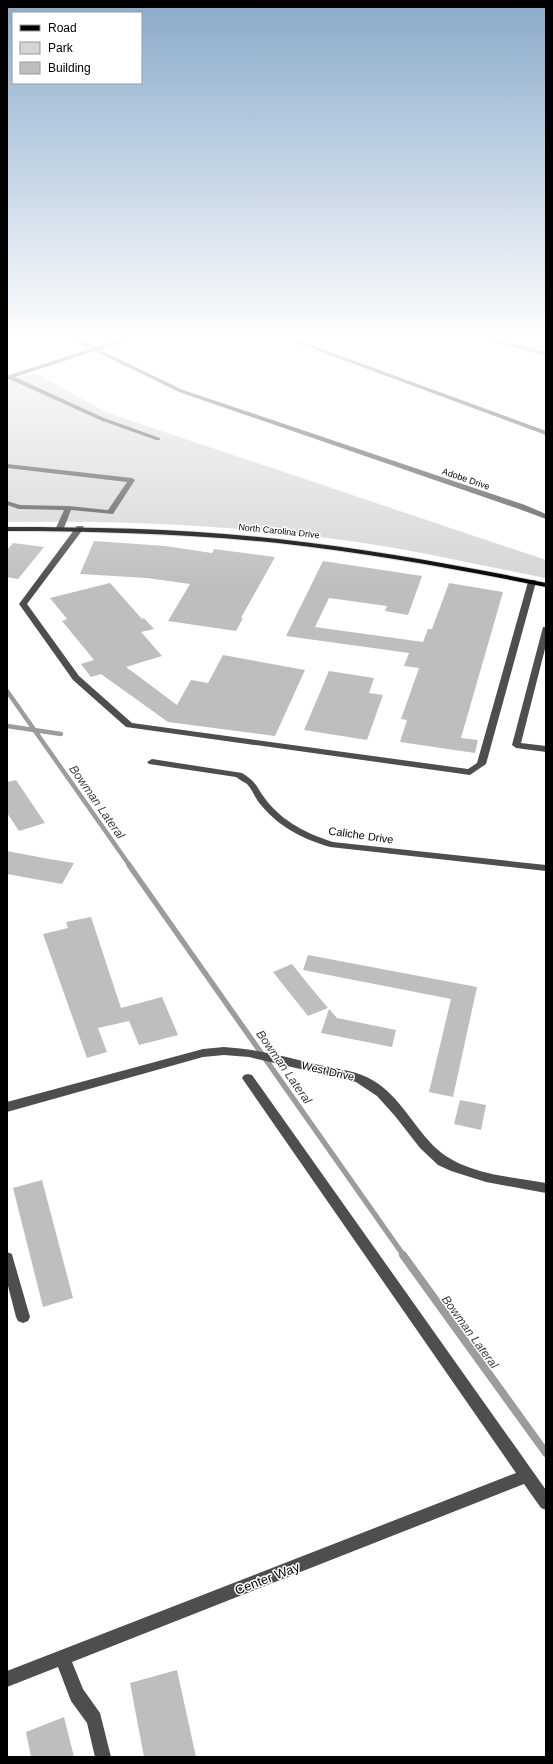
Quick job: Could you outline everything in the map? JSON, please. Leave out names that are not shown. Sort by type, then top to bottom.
[{"type":"main road","name":"North Carolina Drive","points":[[7,529],[80,528],[187,532],[269,539],[328,546],[436,563],[546,585]]},
{"type":"street","points":[[102,419],[158,439]]},
{"type":"street","name":"Adobe Drive","points":[[265,419],[522,507],[546,517]]},
{"type":"street","points":[[509,419],[546,433]]},
{"type":"street","points":[[7,466],[132,480],[110,512],[68,508],[19,507],[7,503]]},
{"type":"street","name":"Adobe Drive","points":[[522,507],[546,511]]},
{"type":"street","points":[[60,528],[68,508]]},
{"type":"street","points":[[80,528],[23,604],[76,678],[129,725],[470,772],[482,764],[532,582]]},
{"type":"street","points":[[546,629],[516,745],[546,749]]},
{"type":"street","name":"Caliche Drive","points":[[152,762],[239,775],[251,783],[262,801],[274,815],[285,824],[310,837],[333,845],[546,868]]},
{"type":"street","name":"West Drive","points":[[7,1107],[204,1053],[224,1051],[249,1053],[359,1078],[369,1082],[381,1091],[433,1155],[446,1164],[461,1170],[546,1188]]},
{"type":"street","points":[[248,1078],[546,1503]]},
{"type":"street","points":[[7,1258],[23,1316]]},
{"type":"street","name":"Center Way","points":[[7,1679],[527,1476]]},
{"type":"street","points":[[62,1658],[77,1695],[94,1719],[103,1757]]},
{"type":"green space","points":[[7,419],[127,419],[546,560],[546,578],[389,547],[246,529],[150,523],[7,522]]},
{"type":"building","points":[[94,541],[165,546],[212,553],[214,549],[275,557],[241,618],[243,618],[236,631],[168,621],[190,584],[147,578],[80,574]]},
{"type":"building","points":[[13,543],[44,547],[18,579],[7,577],[7,550]]},
{"type":"building","points":[[323,561],[422,576],[408,615],[385,611],[387,606],[329,598],[315,627],[423,642],[428,629],[432,629],[449,583],[503,592],[461,738],[478,740],[475,753],[400,742],[407,720],[401,719],[419,668],[404,666],[409,653],[286,636]]},
{"type":"building","points":[[110,583],[142,619],[144,618],[154,629],[141,632],[162,656],[126,667],[177,705],[191,680],[208,683],[223,655],[305,670],[275,736],[168,722],[101,674],[91,677],[81,664],[94,660],[62,621],[67,619],[50,598]]},
{"type":"building","points":[[329,671],[374,678],[369,693],[383,695],[367,740],[304,730]]},
{"type":"building","points":[[16,780],[45,823],[19,831],[7,813],[7,782]]},
{"type":"building","points":[[7,851],[74,863],[62,884],[7,874]]},
{"type":"building","points":[[91,917],[121,1008],[162,997],[178,1035],[139,1045],[129,1021],[98,1028],[107,1052],[87,1058],[43,934],[68,928],[66,922]]},
{"type":"building","points":[[308,955],[477,987],[453,1097],[429,1092],[451,999],[303,970]]},
{"type":"building","points":[[292,964],[328,1008],[308,1016],[273,972]]},
{"type":"building","points":[[329,1009],[337,1018],[396,1030],[392,1047],[321,1033]]},
{"type":"building","points":[[460,1100],[486,1105],[481,1130],[454,1124]]},
{"type":"building","points":[[42,1180],[73,1298],[43,1307],[13,1188]]},
{"type":"building","points":[[177,1670],[196,1757],[144,1757],[130,1683]]},
{"type":"building","points":[[64,1717],[74,1757],[31,1757],[26,1732]]},
{"type":"waterway","name":"Bowman Lateral","points":[[7,691],[34,730]]},
{"type":"waterway","points":[[7,726],[34,730]]},
{"type":"waterway","points":[[34,730],[61,734]]},
{"type":"waterway","name":"Bowman Lateral","points":[[34,730],[130,866]]},
{"type":"waterway","name":"Bowman Lateral","points":[[129,865],[404,1256]]},
{"type":"waterway","name":"Bowman Lateral","points":[[403,1255],[546,1453]]}]
